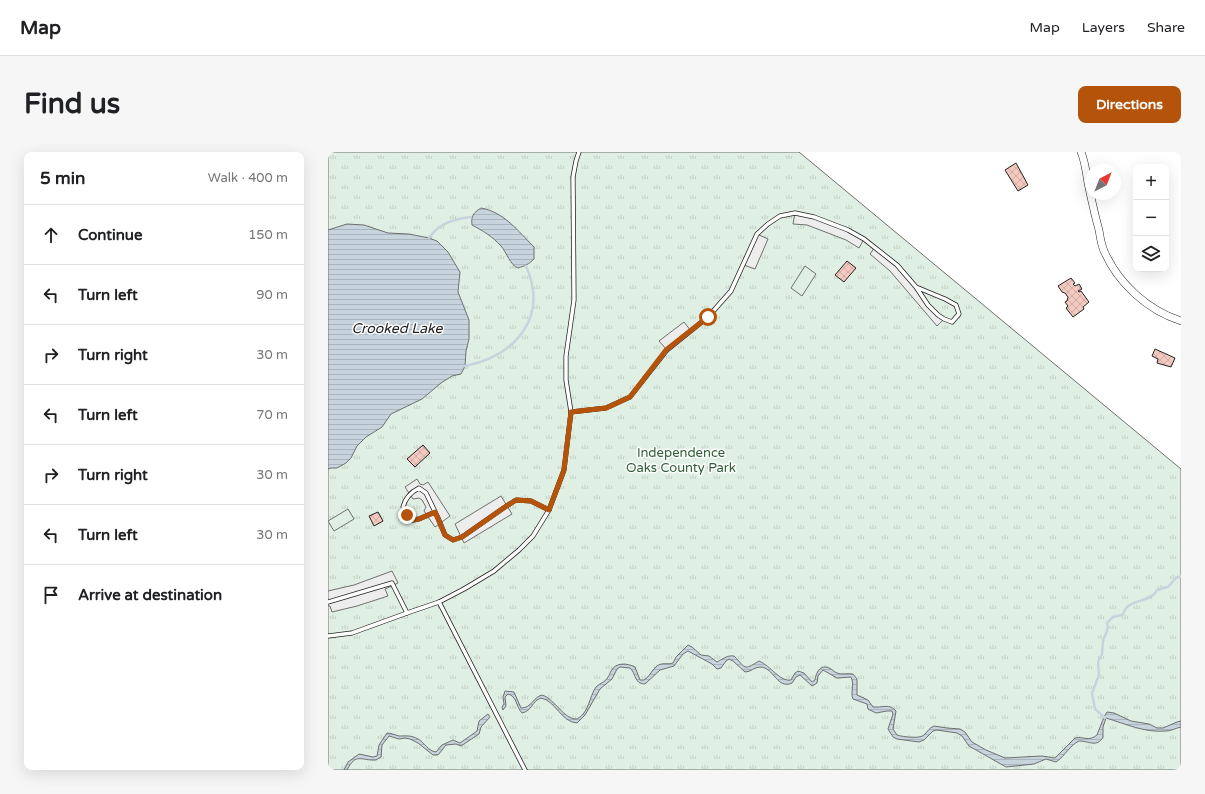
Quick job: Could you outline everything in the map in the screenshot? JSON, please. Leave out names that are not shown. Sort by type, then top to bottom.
[{"type":"street","points":[[1081,152],[1085,161],[1089,187],[1103,250],[1119,276],[1146,304],[1170,317],[1181,321]]},
{"type":"lane","points":[[328,636],[352,633],[439,602],[494,571],[533,536],[549,510],[564,470],[571,412],[566,380],[566,356],[574,300],[573,177],[579,152]]},
{"type":"lane","points":[[571,412],[606,408],[630,397],[666,350],[708,317],[731,291],[757,234],[780,216],[795,213],[814,217],[853,233],[870,243],[897,265],[916,287],[928,305],[938,315],[952,322],[959,314],[956,306],[945,299],[916,287]]},
{"type":"lane","points":[[435,512],[413,520],[407,515],[403,507],[404,501],[419,488],[426,493],[435,512],[445,535],[453,540],[462,537],[516,500],[531,501],[549,510]]},
{"type":"lane","points":[[328,602],[392,583],[407,613]]},
{"type":"lane","points":[[439,602],[525,770]]},
{"type":"green space","name":"Independence Oaks County Park","points":[[328,152],[799,152],[1181,469],[1181,770],[328,770]]},
{"type":"green space","points":[[805,266],[816,274],[802,296],[791,288]]},
{"type":"green space","points":[[348,509],[354,519],[334,531],[328,521]]},
{"type":"shaded area","points":[[795,213],[830,223],[864,239],[859,248],[846,240],[807,225],[793,224]]},
{"type":"shaded area","points":[[757,234],[768,239],[755,269],[744,265]]},
{"type":"shaded area","points":[[875,247],[897,265],[928,305],[944,319],[937,326],[890,271],[870,254]]},
{"type":"shaded area","points":[[684,322],[691,331],[667,350],[659,341]]},
{"type":"shaded area","points":[[417,479],[420,484],[423,485],[428,482],[450,516],[435,527],[424,511],[426,507],[422,500],[419,498],[413,499],[405,487]]},
{"type":"shaded area","points":[[501,496],[512,514],[464,543],[455,524]]},
{"type":"shaded area","points":[[392,571],[398,583],[385,589],[388,596],[332,612],[330,606],[328,606],[328,591],[354,585]]},
{"type":"water","points":[[481,208],[497,214],[510,223],[534,247],[534,259],[527,265],[518,268],[513,264],[498,242],[472,225],[473,215]]},
{"type":"water","name":"Crooked Lake","points":[[347,224],[364,225],[388,233],[409,234],[437,241],[448,252],[460,272],[458,292],[469,320],[469,339],[466,351],[465,366],[461,374],[452,376],[422,399],[391,414],[382,427],[366,437],[357,446],[351,458],[346,463],[337,468],[328,469],[328,230]]},
{"type":"water","points":[[688,645],[701,655],[709,656],[717,662],[729,656],[734,656],[745,667],[747,667],[759,661],[768,666],[783,679],[787,680],[791,680],[798,671],[804,673],[812,682],[815,680],[819,670],[823,667],[829,668],[839,674],[853,674],[857,679],[857,695],[868,700],[873,707],[888,706],[896,711],[893,729],[897,735],[919,737],[924,735],[934,726],[960,729],[965,732],[972,742],[1005,758],[1042,756],[1055,758],[1075,738],[1091,738],[1097,735],[1107,712],[1114,713],[1131,721],[1149,724],[1157,728],[1163,728],[1181,721],[1181,727],[1168,731],[1151,731],[1136,728],[1106,718],[1103,727],[1103,737],[1098,742],[1092,743],[1079,741],[1056,762],[1046,759],[1034,764],[1006,767],[969,746],[962,736],[957,733],[937,730],[933,731],[924,740],[919,742],[897,739],[893,737],[888,729],[893,714],[892,711],[876,713],[868,709],[867,704],[853,699],[853,683],[851,677],[837,678],[823,670],[818,676],[817,683],[812,686],[800,675],[796,677],[792,683],[787,684],[779,681],[769,670],[765,668],[758,667],[745,672],[729,659],[721,668],[717,669],[712,664],[688,651],[683,654],[674,666],[660,670],[645,684],[641,684],[637,680],[630,668],[620,667],[617,669],[612,679],[600,689],[585,715],[577,723],[571,722],[551,703],[541,698],[538,699],[528,710],[522,713],[515,699],[508,694],[505,697],[506,706],[503,710],[503,697],[505,691],[514,692],[521,708],[525,708],[536,698],[542,695],[547,697],[568,716],[577,719],[584,713],[596,687],[606,680],[613,668],[616,666],[625,664],[635,667],[640,680],[644,680],[655,667],[673,663],[676,657]]},
{"type":"water","points":[[488,714],[490,717],[481,727],[479,734],[461,746],[456,744],[446,745],[438,755],[433,755],[418,743],[410,739],[399,739],[389,736],[382,745],[381,757],[376,760],[356,759],[350,764],[347,770],[344,770],[348,762],[359,754],[373,757],[377,756],[379,745],[387,733],[415,738],[436,752],[442,745],[453,740],[460,743],[477,731],[479,721]]},
{"type":"building","points":[[1016,163],[1028,185],[1018,191],[1005,170]]},
{"type":"building","points":[[847,261],[856,268],[844,282],[835,275]]},
{"type":"building","points":[[1071,278],[1075,283],[1073,284],[1075,286],[1079,284],[1082,289],[1078,291],[1081,291],[1089,302],[1083,307],[1084,309],[1073,317],[1066,308],[1068,306],[1065,302],[1067,301],[1068,297],[1058,286]]},
{"type":"building","points":[[1155,349],[1175,358],[1171,367],[1157,363],[1158,359],[1152,356]]},
{"type":"building","points":[[423,445],[430,453],[415,467],[407,459]]},
{"type":"building","points":[[378,512],[383,521],[374,526],[369,516]]},
{"type":"waterway","points":[[429,238],[442,225],[459,219],[471,217]]},
{"type":"waterway","points":[[465,366],[483,361],[499,353],[512,344],[523,332],[530,318],[533,302],[532,285],[526,266]]},
{"type":"waterway","points":[[1105,718],[1095,709],[1092,693],[1099,675],[1098,662],[1102,654],[1103,641],[1108,628],[1107,623],[1113,617],[1122,615],[1126,608],[1131,604],[1148,598],[1155,594],[1157,590],[1168,587],[1176,578],[1181,576]]},
{"type":"route","points":[[407,515],[413,520],[435,512],[445,535],[453,540],[462,537],[516,500],[531,501],[549,510],[564,470],[571,412],[606,408],[630,397],[666,350],[708,317]]}]
